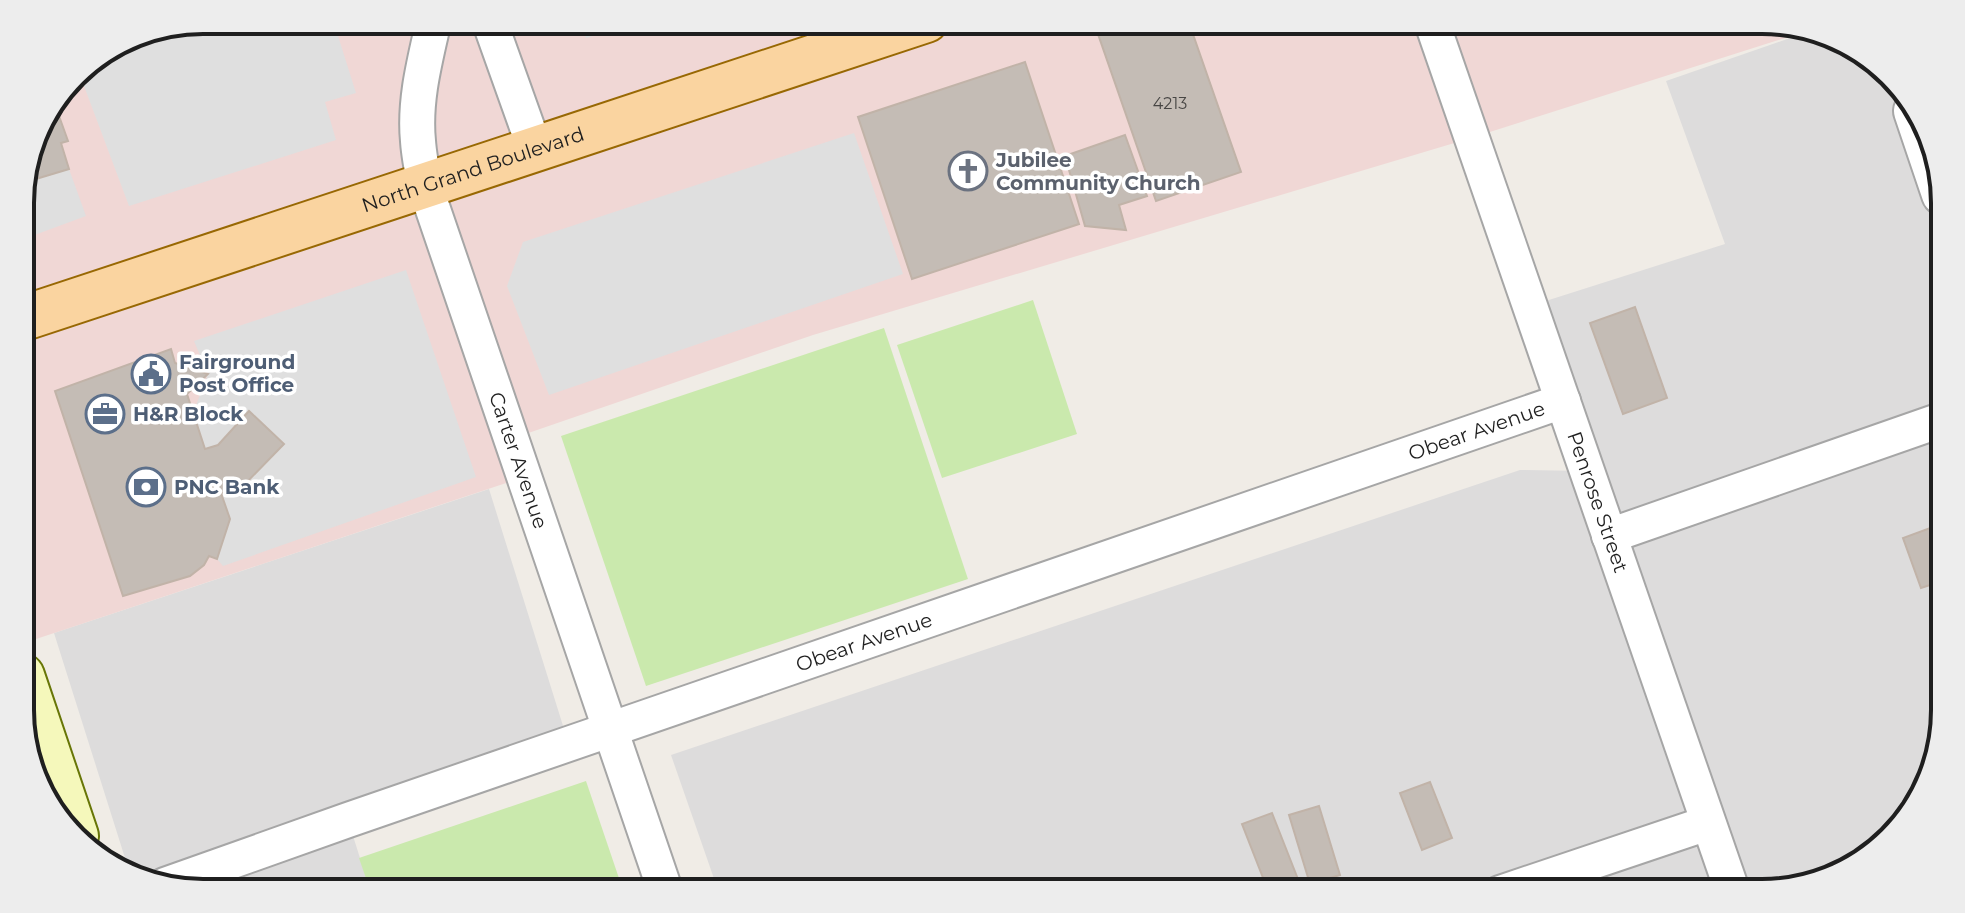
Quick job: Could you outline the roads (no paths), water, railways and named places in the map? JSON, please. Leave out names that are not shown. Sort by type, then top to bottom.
[{"type":"main road","name":"North Grand Boulevard","points":[[34,315],[884,34]]},
{"type":"main road","points":[[34,712],[67,810]]},
{"type":"street","name":"Carter Avenue","points":[[431,34],[417,114],[425,186],[661,879]]},
{"type":"street","points":[[494,34],[535,149]]},
{"type":"street","name":"Penrose Street","points":[[1436,34],[1728,879]]},
{"type":"street","name":"Obear Avenue","points":[[184,878],[1563,401]]},
{"type":"street","points":[[1609,536],[1931,424]]},
{"type":"street","points":[[1542,879],[1708,823]]},
{"type":"place","name":"Jubilee Community Church","points":[[968,171]]},
{"type":"place","name":"Fairground Post Office","points":[[151,374]]},
{"type":"place","name":"H&R Block","points":[[105,414]]},
{"type":"place","name":"PNC Bank","points":[[146,487]]}]
